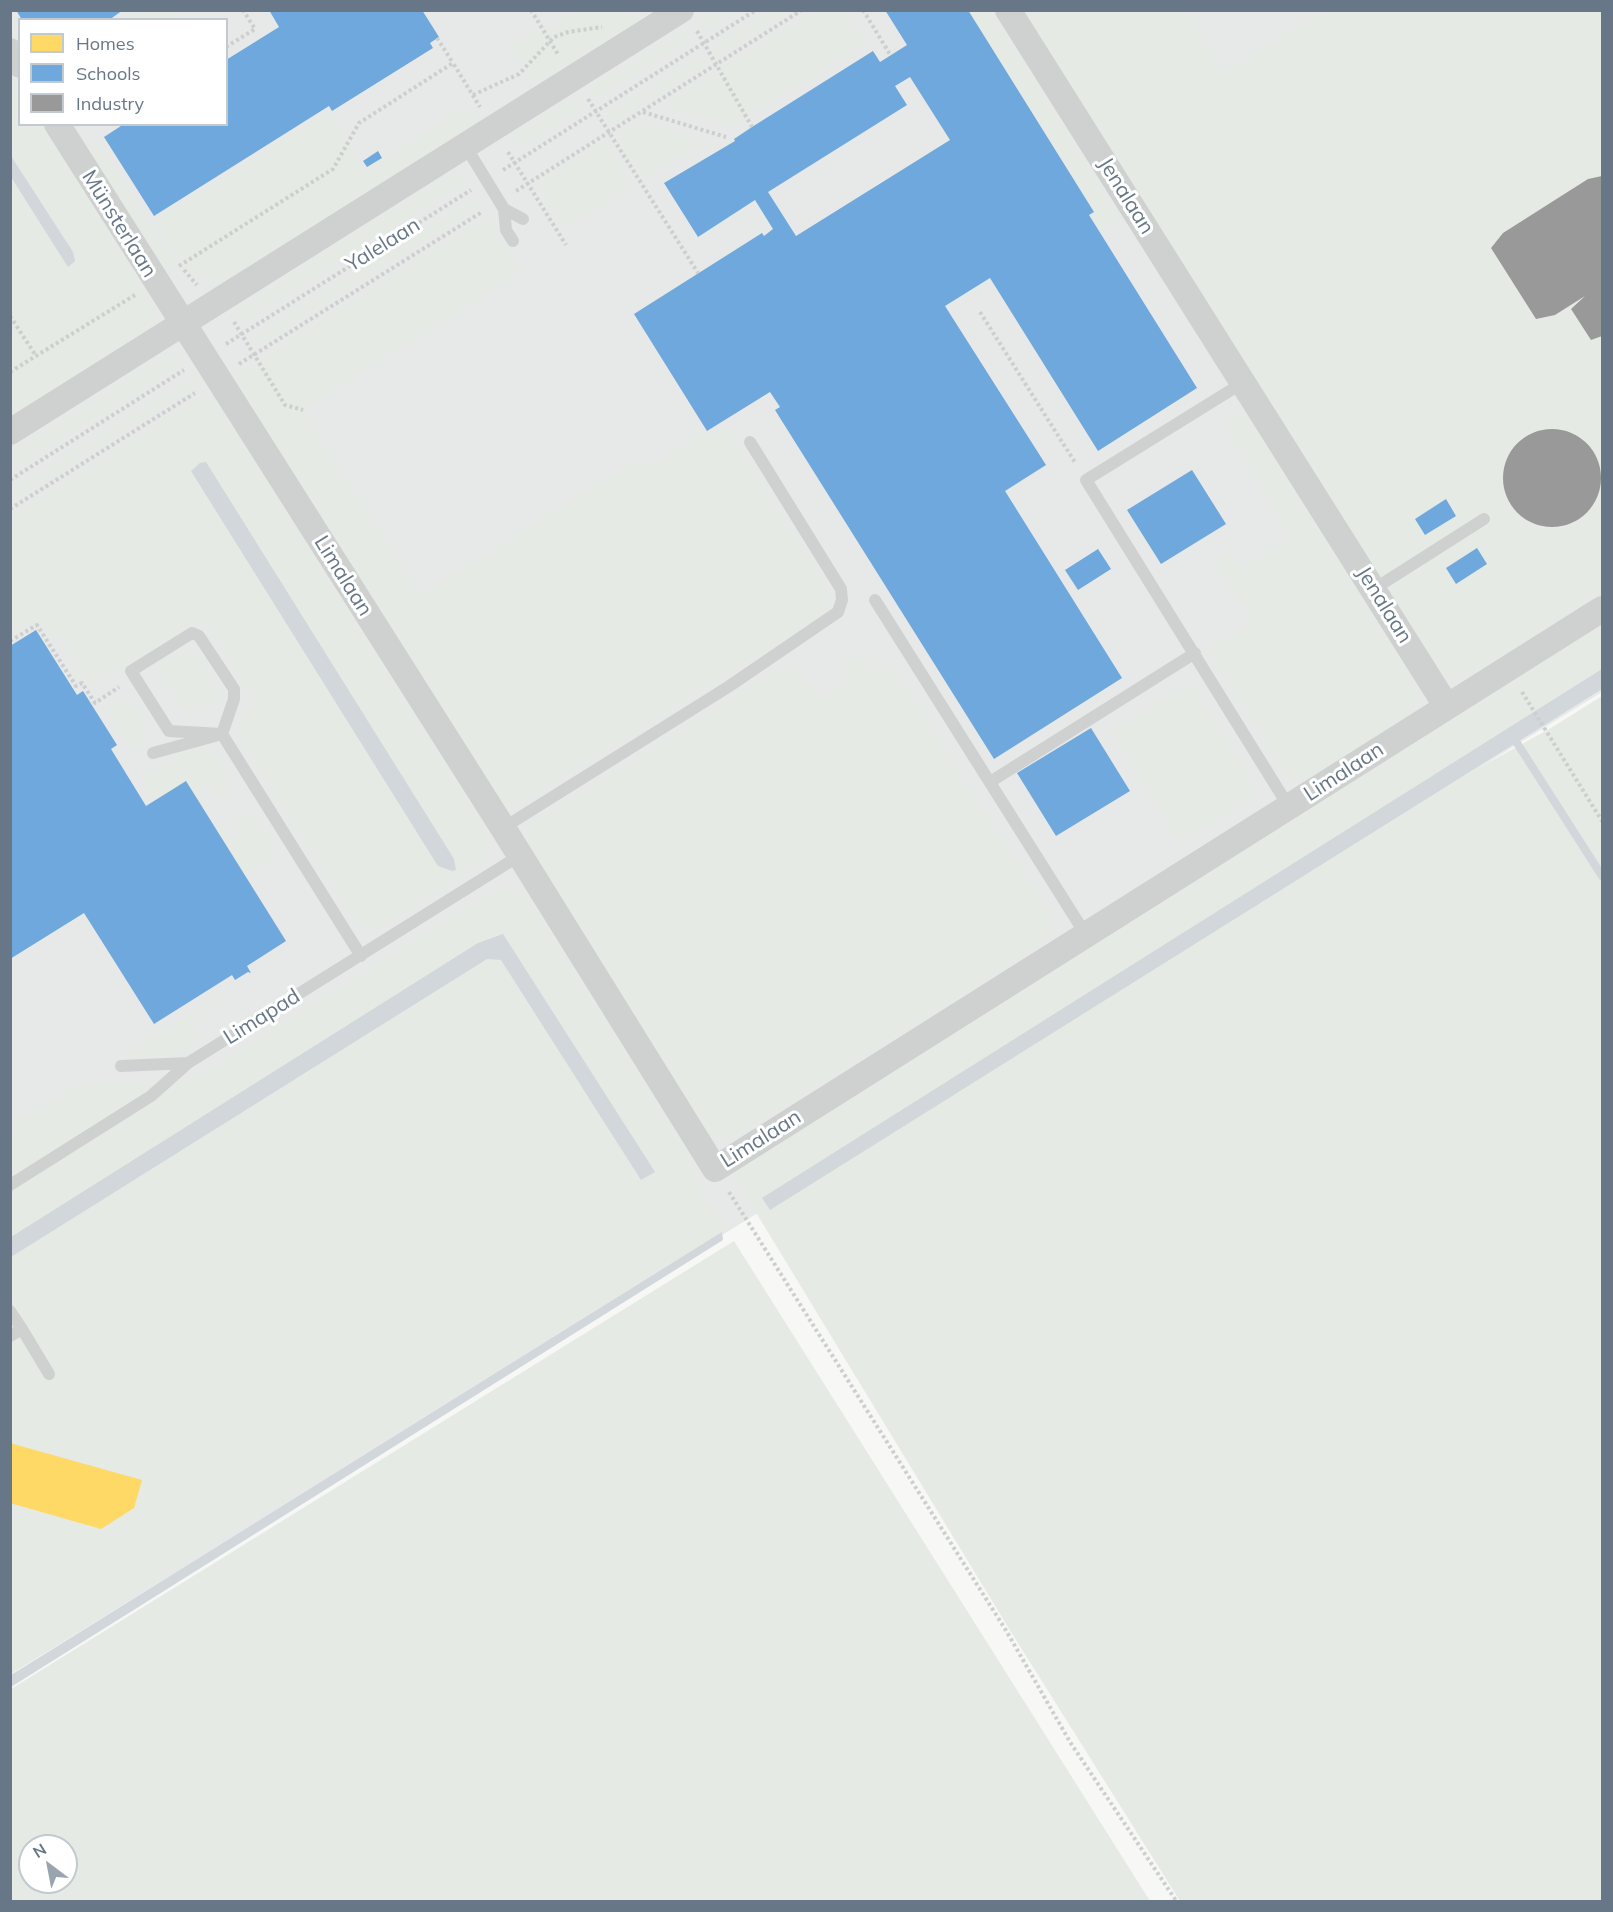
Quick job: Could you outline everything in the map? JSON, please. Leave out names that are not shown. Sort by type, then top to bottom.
[{"type":"street","name":"Jenalaan","points":[[1008,10],[1447,707]]},
{"type":"street","name":"Yalelaan","points":[[10,432],[574,78],[688,19]]},
{"type":"street","name":"Münsterlaan","points":[[58,126],[182,324]]},
{"type":"street","name":"Limalaan","points":[[182,324],[503,828],[715,1169],[1602,609]]},
{"type":"lane","points":[[466,147],[502,205],[506,230],[513,241]]},
{"type":"lane","points":[[502,205],[523,219]]},
{"type":"lane","points":[[1244,382],[1086,480],[1289,807]]},
{"type":"lane","points":[[503,828],[728,687],[838,612],[842,600],[841,589],[750,442]]},
{"type":"lane","points":[[1374,589],[1484,519]]},
{"type":"lane","points":[[875,600],[1086,935]]},
{"type":"lane","points":[[192,633],[199,636],[234,689],[234,699],[222,734],[169,731],[131,671],[192,633]]},
{"type":"lane","points":[[990,782],[1195,653]]},
{"type":"lane","points":[[153,753],[222,734]]},
{"type":"lane","points":[[222,734],[361,956]]},
{"type":"lane","name":"Limapad","points":[[10,1185],[151,1096],[188,1063],[519,856]]},
{"type":"lane","points":[[121,1066],[188,1063]]},
{"type":"lane","points":[[10,1311],[49,1374]]},
{"type":"lane","points":[[10,1336],[22,1329]]},
{"type":"path","points":[[228,46],[255,29],[243,10]]},
{"type":"path","points":[[531,10],[698,273]]},
{"type":"path","name":"Yalelaan","points":[[10,480],[210,368],[242,334],[756,10]]},
{"type":"path","points":[[10,509],[210,368],[255,355],[502,205],[527,184],[802,10]]},
{"type":"path","points":[[863,10],[891,56]]},
{"type":"path","points":[[688,19],[705,43],[715,65],[753,127]]},
{"type":"path","points":[[437,38],[566,245]]},
{"type":"path","points":[[10,372],[156,282],[333,168],[359,123],[453,63]]},
{"type":"path","points":[[642,111],[726,137]]},
{"type":"path","points":[[174,255],[198,287],[211,288],[285,405],[303,410]]},
{"type":"path","points":[[980,312],[1086,480]]},
{"type":"path","points":[[10,316],[36,356]]},
{"type":"path","points":[[10,641],[37,625],[76,686],[82,683],[95,703],[134,677]]},
{"type":"path","points":[[1534,712],[1602,821]]},
{"type":"path","points":[[715,1169],[1007,1632],[1070,1742],[1177,1902]]},
{"type":"shaded area","points":[[136,10],[191,10],[179,18],[123,18]]},
{"type":"shaded area","points":[[712,10],[738,11],[702,32],[696,20]]},
{"type":"shaded area","points":[[772,10],[791,11],[716,58],[711,48]]},
{"type":"shaded area","points":[[11,11],[1602,11],[1602,692],[11,1674]]},
{"type":"shaded area","points":[[575,11],[634,11],[640,20],[537,83],[509,44],[548,27]]},
{"type":"shaded area","points":[[814,11],[846,11],[865,42],[729,126],[663,104]]},
{"type":"shaded area","points":[[967,11],[991,11],[1119,217],[1098,230],[1089,215],[1094,212]]},
{"type":"shaded area","points":[[1023,11],[1185,11],[1224,72],[1324,11],[1602,11],[1602,591],[1469,675],[1455,682],[1441,678]]},
{"type":"shaded area","points":[[684,29],[690,39],[596,99],[588,89]]},
{"type":"shaded area","points":[[702,55],[707,64],[610,125],[605,115]]},
{"type":"shaded area","points":[[10,74],[18,87],[18,126],[43,126],[153,302],[153,322],[140,333],[11,416]]},
{"type":"shaded area","points":[[576,96],[585,108],[519,149],[512,136]]},
{"type":"shaded area","points":[[468,105],[480,123],[218,285],[193,275],[182,264],[155,221],[328,111],[365,170]]},
{"type":"shaded area","points":[[636,121],[705,141],[643,179],[614,134]]},
{"type":"shaded area","points":[[604,140],[632,186],[564,228],[536,183]]},
{"type":"shaded area","points":[[97,142],[176,263],[164,271],[90,153],[91,145]]},
{"type":"shaded area","points":[[11,156],[73,252],[75,261],[68,267],[11,177]]},
{"type":"shaded area","points":[[452,172],[463,175],[467,181],[241,324],[233,312]]},
{"type":"shaded area","points":[[475,197],[481,205],[256,347],[249,339]]},
{"type":"shaded area","points":[[487,216],[521,271],[303,410],[419,595],[642,456],[650,468],[703,433],[706,437],[725,426],[822,579],[827,593],[827,609],[815,620],[513,808],[502,804],[232,377]]},
{"type":"shaded area","points":[[168,353],[187,362],[11,471],[11,452]]},
{"type":"shaded area","points":[[198,373],[204,381],[11,502],[11,490]]},
{"type":"shaded area","points":[[209,391],[484,827],[489,842],[488,854],[481,864],[379,928],[366,928],[352,917],[237,733],[242,717],[255,702],[206,622],[194,622],[91,686],[83,674],[76,679],[72,672],[79,667],[62,635],[53,641],[39,619],[11,637],[11,516]]},
{"type":"shaded area","points":[[1244,411],[1420,692],[1411,714],[1338,761],[1303,779],[1290,781],[1207,651],[1253,622],[1214,562],[1231,550],[1243,568],[1291,537],[1223,424]]},
{"type":"shaded area","points":[[206,462],[454,859],[456,870],[452,871],[438,866],[191,471],[200,463]]},
{"type":"shaded area","points":[[1602,624],[1602,669],[1483,744],[1446,786],[1551,728],[1602,696],[1602,1901],[1180,1901],[1011,1632],[735,1178],[737,1166]]},
{"type":"shaded area","points":[[191,644],[223,696],[188,718],[156,665]]},
{"type":"shaded area","points":[[860,655],[872,674],[891,662],[982,810],[1049,911],[1051,930],[1041,945],[729,1141],[708,1135],[525,842],[530,825],[788,662],[793,662],[818,700],[848,680],[840,667]]},
{"type":"shaded area","points":[[1602,669],[1602,689],[770,1210],[762,1198],[781,1186]]},
{"type":"shaded area","points":[[1190,682],[1256,786],[1257,794],[1180,842],[1111,732]]},
{"type":"shaded area","points":[[119,700],[127,701],[138,709],[145,721],[144,741],[133,752],[105,707]]},
{"type":"shaded area","points":[[201,744],[221,759],[230,780],[229,790],[219,799],[208,781],[198,788],[208,806],[203,809],[186,781],[154,801],[140,779],[188,749]]},
{"type":"shaded area","points":[[249,814],[256,819],[271,841],[271,851],[269,859],[245,876],[215,829],[221,825],[233,841],[242,834],[231,819]]},
{"type":"shaded area","points":[[510,887],[524,893],[544,923],[698,1169],[694,1182],[727,1229],[223,1537],[11,1674],[11,1125],[79,1083],[191,1080],[497,888]]},
{"type":"shaded area","points":[[503,934],[655,1172],[641,1180],[501,960],[487,959],[11,1257],[11,1237],[478,943]]},
{"type":"shaded area","points":[[223,991],[225,994],[188,1018],[202,1040],[178,1055],[121,1059],[121,1057]]},
{"type":"shaded area","points":[[722,1232],[723,1240],[11,1687],[11,1675]]},
{"type":"shaded area","points":[[734,1241],[1150,1901],[11,1901],[11,1689]]},
{"type":"building: Homes","points":[[10,1443],[142,1480],[134,1508],[101,1529],[10,1503]]},
{"type":"building: Schools","points":[[16,10],[123,10],[112,18],[21,18]]},
{"type":"building: Schools","points":[[269,10],[422,10],[439,37],[430,43],[433,48],[332,111],[329,106],[154,216],[104,137],[121,126],[228,126],[228,59],[279,27]]},
{"type":"building: Schools","points":[[885,10],[968,10],[1094,212],[1089,215],[1197,388],[1098,451],[990,278],[945,306],[1046,465],[1005,491],[1122,678],[994,759],[775,410],[780,407],[770,392],[707,431],[634,314],[762,233],[764,236],[773,229],[755,200],[698,237],[664,183],[735,141],[734,139],[752,127],[873,51],[880,62],[907,45]],"holes":[[[910,77],[950,140],[796,236],[768,192],[907,105],[895,86]]]},
{"type":"building: Schools","points":[[378,151],[382,158],[367,167],[363,161]]},
{"type":"building: Schools","points":[[1192,470],[1226,524],[1161,564],[1127,510]]},
{"type":"building: Schools","points":[[1446,499],[1456,516],[1425,535],[1415,519]]},
{"type":"building: Schools","points":[[1477,548],[1487,564],[1456,584],[1446,568]]},
{"type":"building: Schools","points":[[1098,549],[1111,569],[1078,590],[1065,570]]},
{"type":"building: Schools","points":[[36,630],[77,695],[83,691],[117,745],[111,749],[146,806],[186,781],[286,941],[247,966],[251,973],[248,972],[235,980],[232,975],[154,1024],[84,913],[10,959],[10,646]]},
{"type":"building: Schools","points":[[1091,728],[1130,791],[1056,836],[1017,773]]},
{"type":"building: Industry","points":[[1602,176],[1602,336],[1591,340],[1571,309],[1585,296],[1555,315],[1536,319],[1491,248],[1503,233],[1588,179]]},
{"type":"building: Industry","points":[[1552,429],[1571,433],[1586,444],[1597,459],[1601,478],[1597,497],[1586,512],[1571,523],[1552,527],[1533,523],[1518,512],[1507,497],[1503,478],[1507,459],[1518,444],[1533,433]]},
{"type":"waterway","points":[[1517,743],[1602,876]]}]
